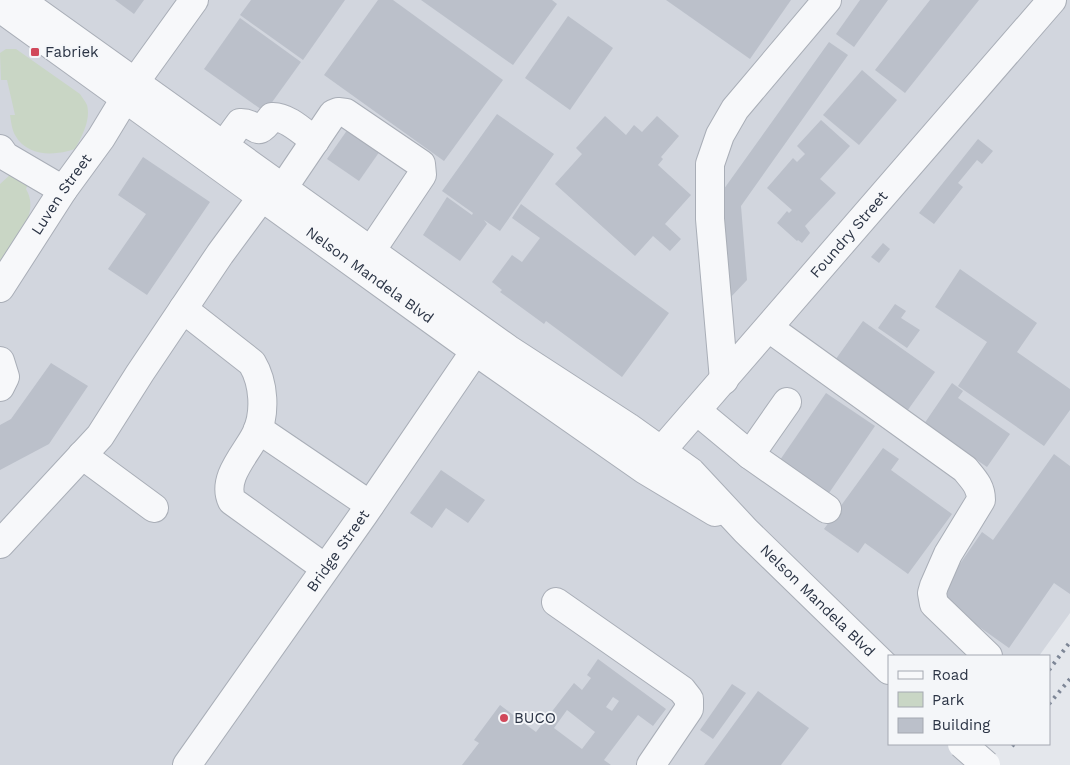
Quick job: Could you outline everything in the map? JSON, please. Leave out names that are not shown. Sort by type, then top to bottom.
[{"type":"street","name":"Luven Street","points":[[0,288],[63,190],[101,138],[130,91],[194,0]]},
{"type":"street","points":[[724,380],[710,219],[710,164],[720,134],[735,109],[827,0]]},
{"type":"street","name":"Foundry Street","points":[[653,460],[675,437],[1052,0]]},
{"type":"street","name":"Nelson Mandela Blvd","points":[[7,13],[130,91],[224,145],[272,192],[371,251],[481,342]]},
{"type":"street","name":"Nelson Mandela Blvd","points":[[130,91],[481,342],[653,460],[753,538],[888,669]]},
{"type":"street","points":[[0,544],[100,436],[183,310],[272,192],[315,141],[334,114],[338,112],[346,113],[421,164],[422,175],[371,251]]},
{"type":"street","points":[[224,145],[240,123],[260,130],[265,127],[272,117],[283,118],[315,141]]},
{"type":"street","points":[[2,156],[63,190]]},
{"type":"street","points":[[183,310],[252,363],[259,375],[262,397],[258,429],[230,479],[230,497],[232,501],[325,568]]},
{"type":"street","points":[[769,328],[964,469],[976,481],[981,492],[981,500],[948,554],[932,594],[934,604],[987,655]]},
{"type":"street","name":"Bridge Street","points":[[187,765],[370,505],[481,342]]},
{"type":"street","points":[[0,361],[5,377],[0,387]]},
{"type":"street","points":[[750,455],[787,402]]},
{"type":"street","points":[[697,411],[750,455],[827,509]]},
{"type":"street","points":[[258,429],[370,505]]},
{"type":"street","points":[[82,455],[154,508]]},
{"type":"street","points":[[556,602],[682,690],[689,699],[689,709],[651,765]]},
{"type":"street","points":[[963,745],[986,765]]},
{"type":"shaded area","points":[[0,0],[1070,0],[1070,613],[1040,655],[888,655],[888,745],[977,745],[967,765],[0,765]]},
{"type":"green space","points":[[6,49],[16,49],[80,94],[87,105],[88,116],[85,128],[75,149],[59,153],[42,153],[27,147],[15,135],[10,115],[15,115],[7,80],[1,80],[0,53]]},
{"type":"green space","points":[[11,174],[28,184],[26,189],[30,198],[30,208],[24,227],[0,261],[0,184]]},
{"type":"building","points":[[115,0],[144,0],[134,14]]},
{"type":"building","points":[[251,0],[345,0],[303,60],[240,15]]},
{"type":"building","points":[[378,0],[393,0],[503,80],[444,161],[324,75]]},
{"type":"building","points":[[421,0],[552,0],[557,4],[513,65]]},
{"type":"building","points":[[666,0],[791,0],[750,59]]},
{"type":"building","points":[[860,0],[888,0],[854,47],[836,34]]},
{"type":"building","points":[[930,0],[979,0],[905,93],[875,70]]},
{"type":"building","points":[[568,16],[613,48],[570,110],[525,78]]},
{"type":"building","points":[[240,18],[301,62],[265,112],[204,69]]},
{"type":"building","points":[[829,42],[848,55],[741,206],[747,280],[730,298],[721,193]]},
{"type":"building","points":[[862,70],[897,100],[859,145],[823,115]]},
{"type":"building","points":[[497,114],[554,154],[500,231],[484,220],[487,224],[460,261],[423,235],[447,197],[472,215],[473,213],[442,191]]},
{"type":"building","points":[[605,116],[626,135],[634,125],[642,132],[657,116],[679,136],[661,157],[663,159],[658,165],[691,195],[665,224],[681,239],[670,251],[653,236],[635,256],[555,184],[582,154],[576,148]]},
{"type":"building","points":[[821,120],[850,146],[820,179],[836,193],[805,226],[810,233],[802,243],[797,241],[777,223],[787,211],[789,213],[792,210],[767,188],[793,158],[797,162],[805,154],[797,146]]},
{"type":"building","points":[[348,129],[380,151],[359,181],[327,159]]},
{"type":"building","points":[[978,139],[993,151],[982,164],[977,160],[958,183],[963,187],[934,224],[919,213]]},
{"type":"building","points":[[143,157],[210,202],[147,295],[108,269],[146,214],[118,195]]},
{"type":"building","points":[[521,204],[669,313],[622,377],[546,321],[544,324],[500,292],[502,290],[492,282],[512,255],[522,262],[540,238],[512,218]]},
{"type":"building","points":[[883,243],[890,249],[879,263],[871,257]]},
{"type":"building","points":[[960,269],[1037,323],[1017,352],[1070,389],[1070,410],[1044,446],[958,386],[987,342],[935,307]]},
{"type":"building","points":[[895,304],[906,311],[901,318],[920,330],[907,348],[878,328]]},
{"type":"building","points":[[863,321],[935,372],[905,414],[833,363]]},
{"type":"building","points":[[51,363],[88,386],[49,444],[0,470],[0,425],[11,419]]},
{"type":"building","points":[[952,383],[963,391],[958,398],[1010,434],[987,467],[924,424]]},
{"type":"building","points":[[826,393],[875,426],[829,493],[780,460]]},
{"type":"building","points":[[883,448],[899,459],[891,470],[952,514],[908,574],[865,543],[858,553],[824,529]]},
{"type":"building","points":[[1054,454],[1070,466],[1070,594],[1054,583],[1009,648],[937,597],[982,532],[993,540]]},
{"type":"building","points":[[441,470],[485,500],[468,523],[446,508],[432,528],[410,513]]},
{"type":"building","name":"BUCO","points":[[598,659],[666,709],[653,726],[638,715],[604,760],[611,765],[462,765],[479,743],[474,740],[500,705],[536,732],[574,683],[582,690],[591,678],[587,675]],"holes":[[[613,697],[619,701],[612,711],[606,707]],[[567,710],[595,732],[582,749],[554,728]]]},
{"type":"building","points":[[732,684],[746,693],[713,739],[700,730]]},
{"type":"building","points":[[758,691],[809,728],[781,765],[704,765]]},
{"type":"railway","points":[[1050,669],[1070,642]]},
{"type":"railway","points":[[1050,703],[1070,679]]},
{"type":"place","name":"Fabriek","points":[[35,52]]},
{"type":"place","name":"BUCO","points":[[504,718]]}]
